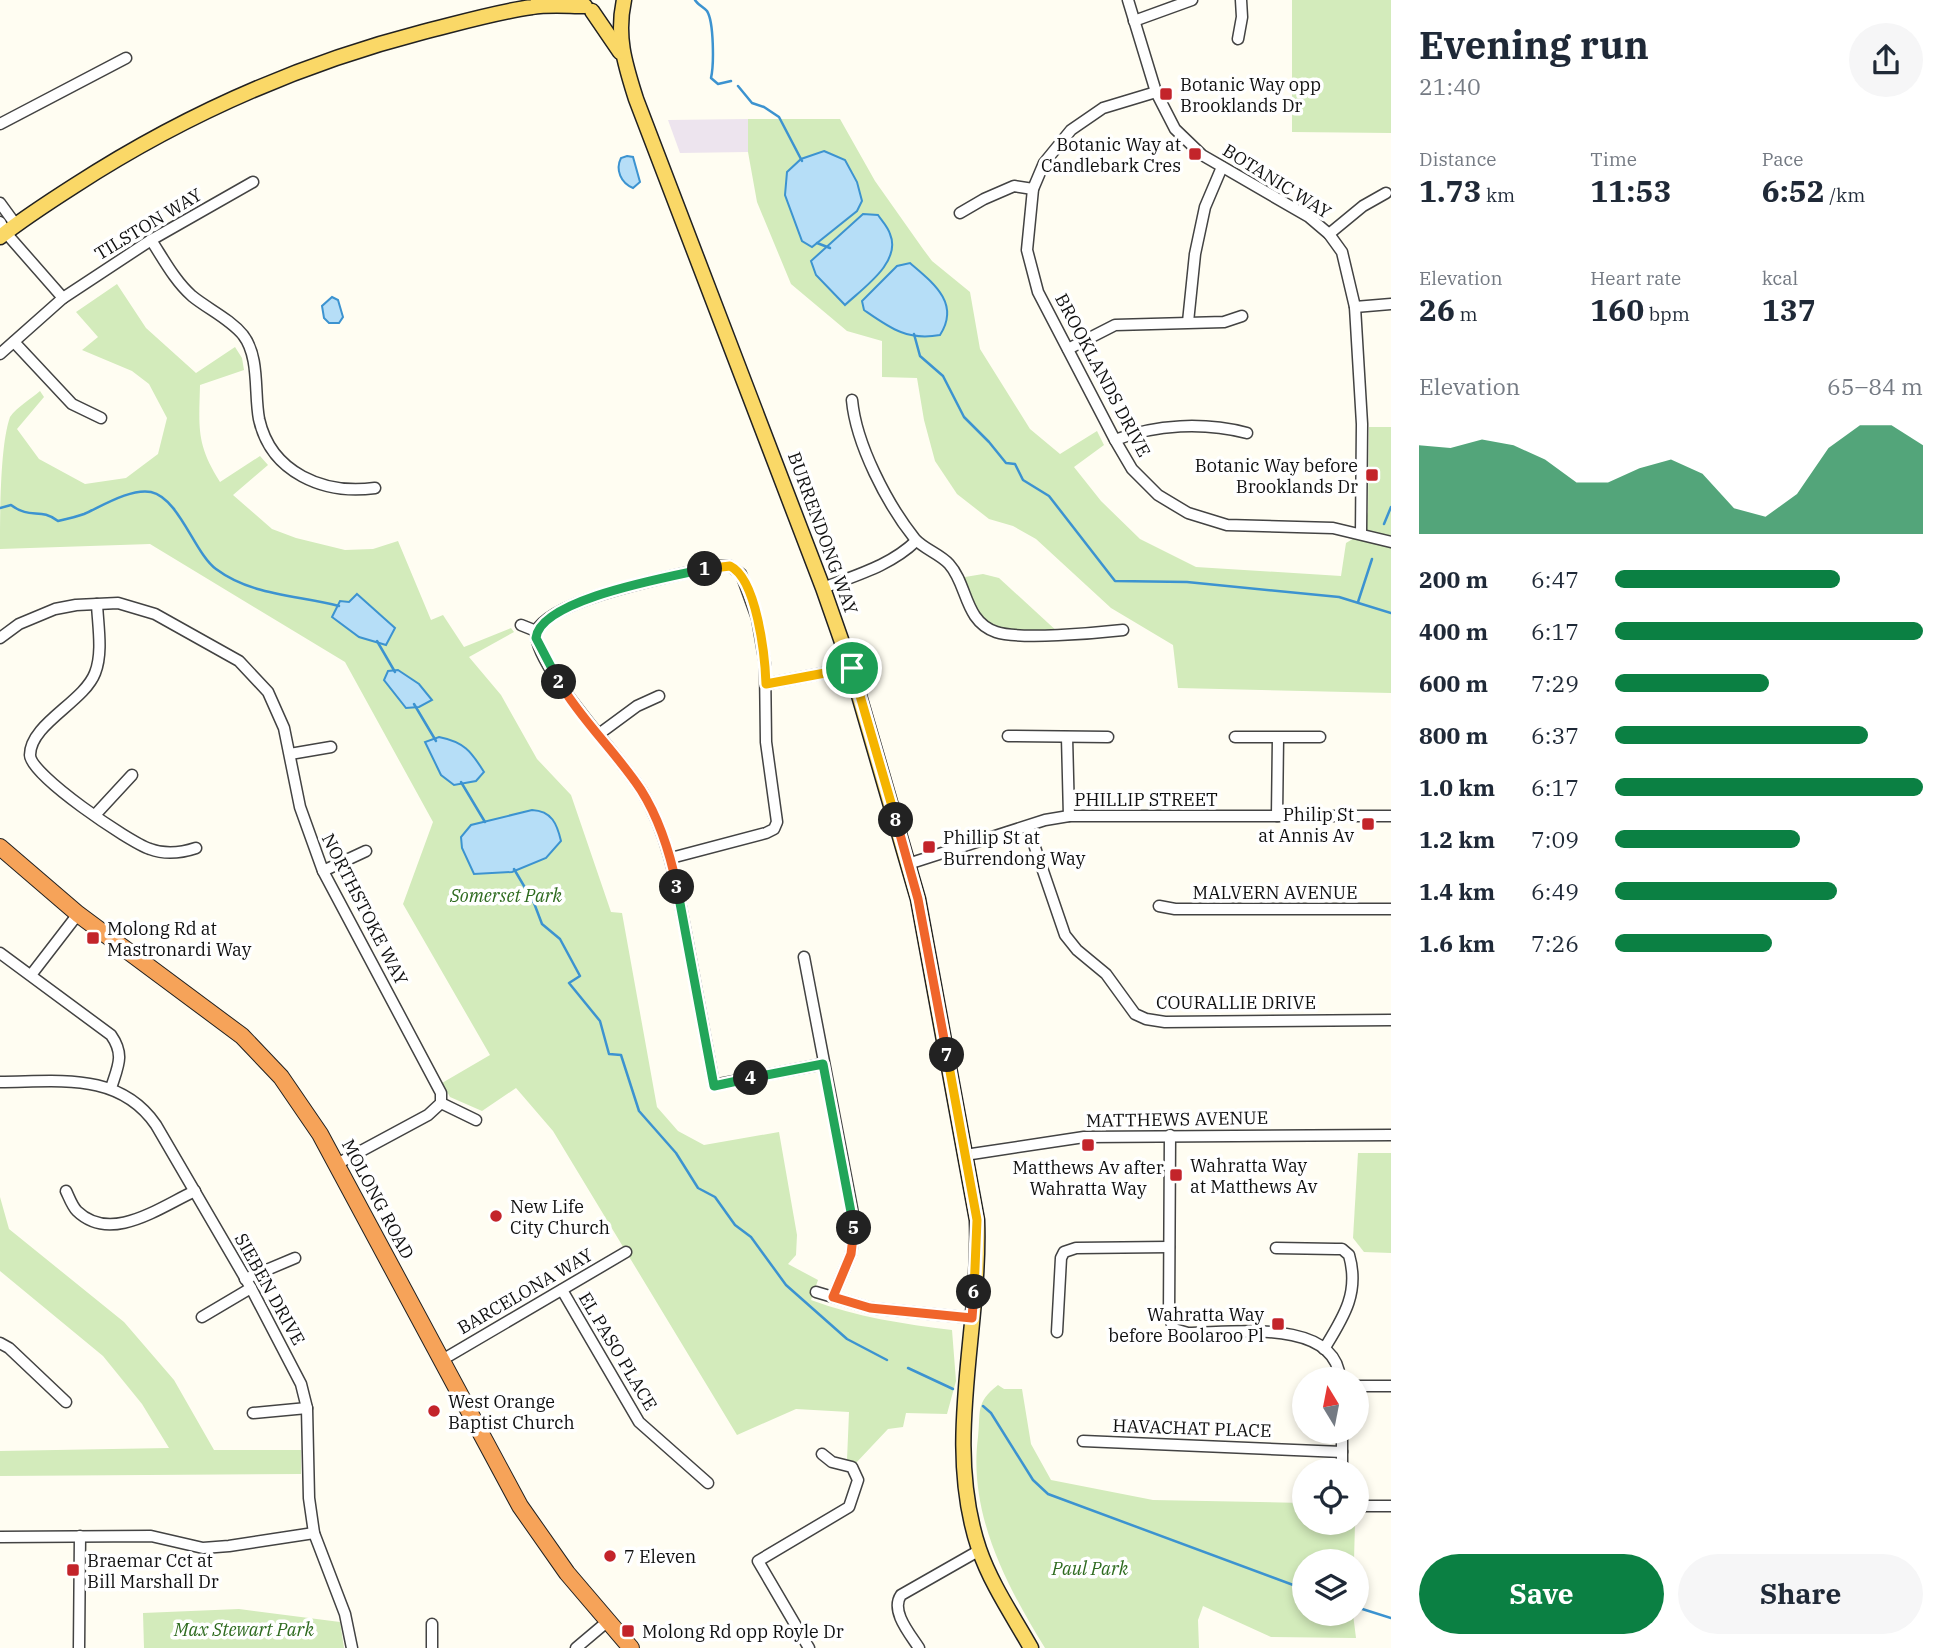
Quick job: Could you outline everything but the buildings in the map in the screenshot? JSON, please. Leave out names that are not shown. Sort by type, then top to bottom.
[{"type":"highway","name":"MOLONG ROAD","points":[[0,847],[78,914],[216,1016],[257,1050],[281,1077],[302,1105],[337,1164],[520,1506],[559,1562],[631,1648]]},
{"type":"main road","points":[[5,229],[130,151],[252,90],[364,49],[541,3],[586,6],[609,12],[624,0]]},
{"type":"main road","name":"BURRENDONG WAY","points":[[624,0],[619,21],[623,56],[636,99],[852,668],[918,899],[977,1220],[963,1459],[968,1503],[980,1550],[1003,1599],[1031,1648]]},
{"type":"main road","name":"BURRENDONG WAY","points":[[586,6],[623,56]]},
{"type":"street","name":"BOTANIC WAY","points":[[1128,0],[1156,92],[1175,129],[1202,155],[1309,217],[1329,234],[1342,252],[1355,307],[1363,424],[1361,534]]},
{"type":"street","points":[[1134,21],[1192,0]]},
{"type":"street","points":[[1238,40],[1242,17],[1241,0]]},
{"type":"street","points":[[0,124],[126,58]]},
{"type":"street","name":"BROOKLANDS DRIVE","points":[[1156,92],[1103,108],[1071,130],[1044,163],[1033,189],[1027,250],[1038,292],[1115,440],[1132,469],[1158,495],[1188,513],[1227,525],[1333,528],[1391,542]]},
{"type":"street","points":[[1188,322],[1195,254],[1203,219],[1222,167]]},
{"type":"street","name":"TILSTON WAY","points":[[0,354],[63,298],[151,240],[253,182]]},
{"type":"street","points":[[960,213],[1014,186],[1033,189]]},
{"type":"street","points":[[1329,234],[1363,206],[1386,193]]},
{"type":"street","points":[[0,203],[5,229],[63,298]]},
{"type":"street","points":[[151,240],[178,282],[244,336],[256,378],[259,419],[272,452],[293,470],[320,485],[353,491],[375,488]]},
{"type":"street","points":[[1355,307],[1391,304]]},
{"type":"street","points":[[1068,349],[1115,325],[1224,322],[1242,316]]},
{"type":"street","points":[[14,341],[72,404],[101,418]]},
{"type":"street","points":[[852,400],[854,416],[877,479],[890,505],[916,541],[948,563],[959,578],[967,604],[980,623],[996,632],[1029,634],[1123,630]]},
{"type":"street","points":[[1115,440],[1154,428],[1226,428],[1247,433]]},
{"type":"street","points":[[823,587],[885,564],[901,555],[916,541]]},
{"type":"street","points":[[536,631],[551,616],[590,598],[715,566],[730,566],[741,573],[757,618],[762,643],[768,766],[778,814],[774,829],[766,833],[671,858]]},
{"type":"street","name":"NORTHSTOKE WAY","points":[[0,638],[19,624],[55,609],[117,603],[156,614],[239,661],[268,692],[284,728],[300,807],[323,870],[440,1090],[441,1103]]},
{"type":"street","points":[[97,604],[99,660],[94,675],[34,740],[30,754],[32,764],[44,777],[126,838],[151,850],[178,854],[197,848]]},
{"type":"street","points":[[521,625],[536,631]]},
{"type":"street","points":[[536,631],[538,645],[565,691],[642,791],[657,820],[671,858],[714,1086],[823,1064]]},
{"type":"street","points":[[766,684],[852,668]]},
{"type":"street","points":[[599,734],[637,706],[659,696]]},
{"type":"street","points":[[1008,736],[1108,737]]},
{"type":"street","points":[[1067,737],[1069,816]]},
{"type":"street","points":[[1235,737],[1320,737]]},
{"type":"street","points":[[1277,816],[1278,738]]},
{"type":"street","points":[[290,754],[331,747]]},
{"type":"street","points":[[95,815],[132,775]]},
{"type":"street","name":"PHILLIP STREET","points":[[908,864],[1045,820],[1069,816],[1391,816]]},
{"type":"street","name":"COURALLIE DRIVE","points":[[1028,827],[1065,935],[1077,950],[1106,974],[1135,1014],[1165,1022],[1391,1020]]},
{"type":"street","points":[[323,870],[366,851]]},
{"type":"street","name":"MALVERN AVENUE","points":[[1158,906],[1175,909],[1391,909]]},
{"type":"street","points":[[31,975],[78,914]]},
{"type":"street","points":[[0,953],[110,1035],[118,1045],[120,1060],[111,1088]]},
{"type":"street","points":[[804,957],[855,1224],[851,1254],[833,1297]]},
{"type":"street","name":"SIEBEN DRIVE","points":[[0,1082],[83,1082],[111,1088],[145,1109],[248,1283],[292,1362],[301,1384],[307,1408],[309,1498],[314,1533],[345,1614],[352,1648]]},
{"type":"street","points":[[337,1164],[428,1115],[441,1103],[476,1120]]},
{"type":"street","points":[[1170,1135],[1169,1317],[1174,1329],[1188,1333],[1294,1334],[1311,1340],[1324,1349],[1336,1367]]},
{"type":"street","name":"MATTHEWS AVENUE","points":[[965,1155],[1075,1137],[1391,1135]]},
{"type":"street","points":[[66,1191],[76,1210],[100,1225],[115,1226],[128,1223],[195,1191]]},
{"type":"street","points":[[1057,1332],[1061,1258],[1064,1252],[1076,1248],[1169,1247]]},
{"type":"street","points":[[1276,1248],[1342,1249],[1349,1255],[1350,1302],[1324,1349]]},
{"type":"street","name":"BARCELONA WAY","points":[[442,1360],[626,1252]]},
{"type":"street","points":[[202,1317],[248,1283],[295,1258]]},
{"type":"street","name":"EL PASO PLACE","points":[[562,1290],[639,1422],[708,1483]]},
{"type":"street","points":[[816,1292],[870,1308],[972,1318]]},
{"type":"street","points":[[0,1343],[9,1348],[66,1402]]},
{"type":"street","points":[[1369,1386],[1391,1386]]},
{"type":"street","points":[[253,1413],[307,1408]]},
{"type":"street","name":"HAVACHAT PLACE","points":[[1083,1441],[1342,1452]]},
{"type":"street","points":[[1342,1444],[1342,1458]]},
{"type":"street","points":[[809,1648],[758,1561],[849,1507],[858,1480],[852,1467],[832,1462],[822,1454]]},
{"type":"street","points":[[1369,1506],[1391,1506]]},
{"type":"street","points":[[0,1537],[151,1536],[203,1548],[314,1533]]},
{"type":"street","points":[[79,1648],[80,1536]]},
{"type":"street","points":[[919,1648],[898,1612],[901,1595],[980,1550]]},
{"type":"street","points":[[576,1648],[608,1621]]},
{"type":"street","points":[[432,1624],[432,1648]]},
{"type":"shaded area","points":[[748,119],[748,152],[680,153],[668,120]]},
{"type":"green space","points":[[1292,0],[1391,0],[1391,133],[1292,132]]},
{"type":"green space","points":[[748,119],[840,119],[875,181],[932,261],[970,292],[980,349],[1030,429],[1060,454],[1097,431],[1104,445],[1074,467],[1101,501],[1140,539],[1196,567],[1341,576],[1346,543],[1361,534],[1368,512],[1369,427],[1391,427],[1391,693],[1178,688],[1173,645],[1111,608],[1036,539],[1013,526],[989,519],[957,494],[935,461],[917,378],[882,377],[882,341],[847,331],[791,284],[757,202],[748,152]]},
{"type":"green space","name":"Somerset Park","points":[[117,284],[146,328],[196,373],[235,347],[242,358],[244,370],[200,385],[199,413],[203,446],[220,482],[260,456],[268,465],[233,495],[272,529],[296,538],[345,550],[373,549],[398,541],[431,620],[443,615],[464,647],[511,628],[514,632],[469,657],[501,695],[537,759],[571,795],[611,912],[622,913],[657,1107],[678,1131],[704,1145],[779,1132],[797,1235],[796,1255],[788,1264],[818,1280],[811,1300],[880,1319],[952,1330],[956,1381],[947,1414],[906,1413],[903,1427],[888,1429],[855,1464],[847,1460],[849,1412],[796,1409],[737,1435],[553,1131],[516,1088],[482,1111],[450,1097],[442,1083],[490,1055],[403,904],[433,822],[345,662],[150,544],[0,549],[1,481],[10,417],[40,391],[44,397],[17,429],[39,459],[85,484],[126,478],[158,454],[167,418],[149,384],[132,371],[82,350],[98,337],[76,312]]},
{"type":"green space","points":[[983,574],[999,578],[1060,634],[1016,634],[980,623],[959,578]]},
{"type":"green space","points":[[1358,1153],[1391,1153],[1391,1253],[1364,1252],[1353,1238]]},
{"type":"green space","points":[[0,1197],[9,1229],[124,1322],[174,1380],[214,1450],[301,1450],[301,1474],[0,1476],[0,1451],[169,1448],[142,1404],[103,1356],[0,1271]]},
{"type":"green space","name":"Paul Park","points":[[998,1385],[1004,1389],[1022,1389],[1031,1444],[1051,1480],[1153,1500],[1292,1503],[1292,1535],[1355,1535],[1354,1549],[1292,1549],[1292,1626],[1354,1626],[1356,1638],[1271,1637],[1203,1606],[1198,1620],[1199,1648],[1045,1648],[1004,1574],[993,1547],[979,1493],[976,1465],[981,1408]]},
{"type":"green space","name":"Max Stewart Park","points":[[239,1609],[340,1622],[344,1648],[144,1648],[143,1613]]},
{"type":"water","points":[[824,151],[845,160],[857,182],[862,201],[857,211],[812,247],[802,241],[785,195],[787,172],[801,159]]},
{"type":"water","points":[[633,157],[640,182],[633,188],[625,183],[619,171],[621,158]]},
{"type":"water","points":[[863,214],[878,215],[886,226],[892,244],[891,255],[879,274],[845,305],[816,275],[811,261]]},
{"type":"water","points":[[910,263],[935,286],[946,303],[946,323],[940,335],[918,336],[899,332],[864,310],[862,301],[897,266]]},
{"type":"water","points":[[332,297],[338,300],[343,317],[339,323],[329,323],[324,318],[322,306]]},
{"type":"water","points":[[357,594],[395,628],[386,645],[359,637],[332,617],[340,601],[349,602]]},
{"type":"water","points":[[398,670],[419,684],[432,700],[419,707],[406,708],[384,680],[388,671]]},
{"type":"water","points":[[439,737],[461,745],[471,753],[484,772],[476,781],[454,785],[441,775],[425,742]]},
{"type":"water","points":[[532,810],[544,813],[552,819],[561,841],[546,858],[512,872],[474,874],[462,848],[461,837],[471,825]]},
{"type":"waterway","points":[[695,0],[707,11],[711,24],[711,78],[718,84],[731,81]]},
{"type":"waterway","points":[[738,86],[752,103],[779,117],[802,161]]},
{"type":"waterway","points":[[817,243],[830,248]]},
{"type":"waterway","points":[[914,334],[920,356],[943,376],[964,417],[1006,463],[1015,464],[1023,480],[1049,496],[1115,581],[1187,582],[1339,597],[1391,613]]},
{"type":"waterway","points":[[0,508],[11,505],[24,512],[46,515],[58,521],[84,514],[126,495],[151,492],[170,504],[208,562],[230,578],[260,590],[339,606]]},
{"type":"waterway","points":[[1384,524],[1391,507]]},
{"type":"waterway","points":[[1358,602],[1372,559]]},
{"type":"waterway","points":[[377,641],[395,672]]},
{"type":"waterway","points":[[414,704],[436,741]]},
{"type":"waterway","points":[[461,782],[485,822]]},
{"type":"waterway","points":[[514,869],[534,903],[542,924],[560,939],[580,976],[569,983],[600,1021],[609,1054],[621,1055],[639,1111],[676,1153],[698,1188],[715,1197],[735,1225],[751,1237],[786,1285],[847,1339],[887,1360]]},
{"type":"waterway","points":[[908,1368],[953,1389]]},
{"type":"waterway","points":[[983,1406],[991,1413],[1033,1480],[1048,1494],[1292,1585]]},
{"type":"waterway","points":[[1369,1611],[1391,1618]]},
{"type":"place","name":"Botanic Way opp Brooklands Dr","points":[[1166,94]]},
{"type":"place","name":"Botanic Way at Candlebark Cres","points":[[1195,154]]},
{"type":"place","name":"Botanic Way before Brooklands Dr","points":[[1372,475]]},
{"type":"place","name":"Philip St at Annis Av","points":[[1368,824]]},
{"type":"place","name":"Phillip St at Burrendong Way","points":[[929,847]]},
{"type":"place","name":"Molong Rd at Mastronardi Way","points":[[93,938]]},
{"type":"place","name":"Matthews Av after Wahratta Way","points":[[1088,1145]]},
{"type":"place","name":"Wahratta Way at Matthews Av","points":[[1176,1175]]},
{"type":"place","name":"New Life City Church","points":[[496,1216]]},
{"type":"place","name":"Wahratta Way before Boolaroo Pl","points":[[1278,1324]]},
{"type":"place","name":"West Orange Baptist Church","points":[[434,1411]]},
{"type":"place","name":"7 Eleven","points":[[610,1556]]},
{"type":"place","name":"Braemar Cct at Bill Marshall Dr","points":[[73,1570]]},
{"type":"place","name":"Molong Rd opp Royle Dr","points":[[628,1631]]},
{"type":"route","points":[[722,565],[730,566],[741,573],[750,595],[762,643],[766,684],[852,668],[918,899],[977,1220],[978,1242],[972,1318],[870,1308],[833,1297],[851,1254],[855,1224],[823,1064],[714,1086],[671,858],[657,820],[642,791],[565,691],[542,654],[536,631],[551,616],[590,598],[722,565]]}]
